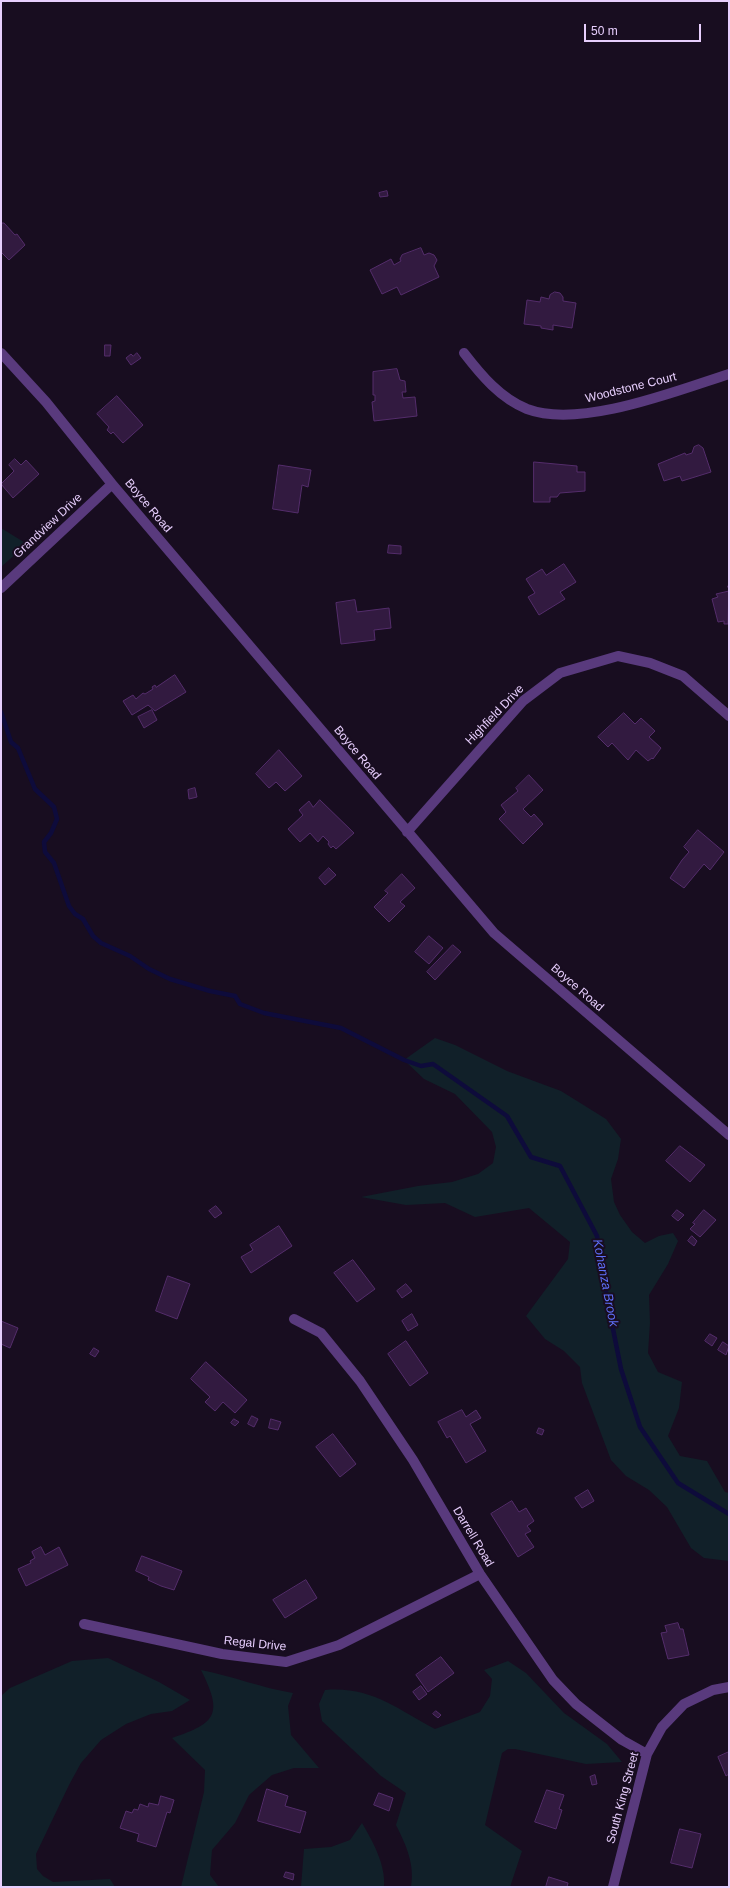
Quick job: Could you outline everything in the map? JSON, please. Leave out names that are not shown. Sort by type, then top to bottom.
[{"type":"street","name":"Boyce Road","points":[[1,353],[46,402],[112,484],[494,933],[729,1135]]},
{"type":"street","name":"Woodstone Court","points":[[464,353],[495,389],[527,408],[553,415],[589,414],[611,409],[729,374]]},
{"type":"street","name":"Grandview Drive","points":[[1,588],[112,484]]},
{"type":"street","name":"Highfield Drive","points":[[407,832],[523,701],[560,674],[618,656],[650,663],[683,676],[729,716]]},
{"type":"street","name":"Darrell Road","points":[[294,1319],[320,1333],[360,1381],[413,1460],[480,1574],[553,1680],[576,1704],[622,1740],[648,1754]]},
{"type":"street","name":"Regal Drive","points":[[84,1624],[222,1654],[286,1662],[339,1645],[480,1574]]},
{"type":"street","name":"South King Street","points":[[613,1887],[648,1754],[662,1727],[684,1704],[713,1690],[729,1687]]},
{"type":"shaded area","points":[[1,528],[27,544],[1,567]]},
{"type":"shaded area","points":[[435,1038],[455,1045],[507,1071],[561,1091],[606,1119],[621,1139],[618,1159],[611,1179],[614,1202],[620,1215],[632,1232],[645,1243],[659,1236],[673,1233],[678,1241],[668,1264],[649,1295],[650,1323],[648,1353],[658,1372],[682,1382],[679,1408],[668,1436],[680,1456],[707,1461],[725,1492],[729,1493],[729,1561],[704,1558],[691,1548],[667,1507],[649,1490],[626,1476],[611,1460],[582,1383],[580,1367],[564,1351],[545,1339],[526,1316],[568,1259],[570,1242],[529,1208],[475,1217],[445,1203],[406,1205],[361,1197],[418,1186],[452,1182],[478,1174],[493,1163],[496,1147],[492,1132],[455,1094],[424,1079],[404,1060]]},
{"type":"shaded area","points":[[108,1658],[159,1682],[190,1700],[172,1711],[151,1714],[126,1724],[101,1740],[81,1763],[36,1854],[37,1869],[43,1876],[53,1882],[110,1879],[115,1887],[1,1887],[1,1696],[10,1688],[72,1661]]},
{"type":"shaded area","points":[[508,1661],[526,1673],[564,1713],[607,1744],[622,1762],[586,1764],[515,1749],[508,1749],[502,1753],[485,1825],[522,1851],[510,1887],[411,1887],[411,1863],[406,1847],[396,1825],[406,1793],[381,1776],[322,1721],[319,1704],[325,1690],[341,1690],[370,1695],[383,1700],[435,1729],[480,1712],[490,1696],[492,1679],[484,1670]]},
{"type":"shaded area","points":[[201,1670],[293,1693],[288,1706],[291,1735],[319,1768],[294,1768],[272,1775],[249,1795],[235,1823],[212,1850],[210,1875],[219,1887],[181,1887],[204,1792],[205,1770],[172,1738],[199,1727],[212,1715],[212,1697]]},
{"type":"shaded area","points":[[362,1823],[381,1862],[384,1887],[301,1887],[304,1849],[331,1847],[350,1840]]},
{"type":"building","points":[[387,191],[388,196],[380,197],[379,193]]},
{"type":"building","points":[[1,223],[4,223],[15,235],[17,234],[25,245],[9,260],[1,252]]},
{"type":"building","points":[[421,248],[424,255],[429,253],[434,255],[437,260],[434,266],[439,277],[401,295],[397,287],[382,294],[370,270],[391,259],[394,265],[401,261],[400,259],[402,255]]},
{"type":"building","points":[[555,292],[560,293],[563,297],[563,301],[576,303],[572,328],[553,325],[553,330],[541,328],[541,326],[524,324],[527,300],[540,302],[541,297],[549,299],[550,295]]},
{"type":"building","points":[[105,345],[111,345],[110,356],[105,356]]},
{"type":"building","points":[[137,353],[141,358],[131,365],[126,358],[131,354],[133,356]]},
{"type":"building","points":[[397,369],[400,380],[405,381],[406,392],[402,392],[403,398],[415,397],[417,416],[374,421],[372,402],[375,401],[375,395],[373,395],[373,372]]},
{"type":"building","points":[[117,396],[143,425],[123,443],[113,432],[111,434],[107,430],[109,427],[97,414]]},
{"type":"building","points":[[699,445],[703,448],[711,472],[682,481],[680,476],[664,481],[658,464],[685,453],[686,455],[692,453],[694,447]]},
{"type":"building","points":[[15,459],[21,465],[26,460],[39,474],[13,498],[1,484],[14,471],[9,465]]},
{"type":"building","points":[[534,462],[577,466],[577,472],[585,472],[585,491],[560,493],[557,497],[550,497],[550,502],[534,502]]},
{"type":"building","points":[[279,465],[311,470],[308,487],[302,485],[298,513],[273,509]]},
{"type":"building","points":[[389,545],[401,546],[401,554],[388,553]]},
{"type":"building","points":[[564,564],[576,582],[560,592],[565,599],[539,615],[528,597],[535,593],[526,579],[542,569],[546,575]]},
{"type":"building","points":[[729,591],[728,624],[724,624],[724,621],[718,622],[712,599],[718,597],[716,594]]},
{"type":"building","points":[[355,600],[357,612],[389,608],[391,628],[374,630],[375,640],[341,644],[336,603]]},
{"type":"building","points":[[175,675],[186,692],[155,711],[148,705],[132,715],[123,701],[133,695],[136,699],[143,693],[145,694],[153,689],[152,687],[155,685],[156,687]]},
{"type":"building","points":[[152,710],[157,720],[144,728],[138,717]]},
{"type":"building","points":[[624,713],[635,724],[641,718],[655,731],[649,737],[661,748],[653,759],[652,758],[648,761],[636,750],[628,760],[612,743],[608,747],[598,737]]},
{"type":"building","points":[[279,750],[302,776],[285,791],[276,782],[269,788],[256,774]]},
{"type":"building","points":[[529,775],[543,790],[523,809],[531,817],[534,814],[543,824],[523,844],[499,819],[506,812],[501,805],[518,791],[516,788]]},
{"type":"building","points":[[195,788],[197,797],[189,799],[188,790]]},
{"type":"building","points":[[320,800],[354,833],[336,849],[333,846],[331,848],[328,844],[329,842],[323,836],[318,842],[310,833],[300,842],[288,829],[303,815],[299,810],[309,801],[313,807]]},
{"type":"building","points":[[698,830],[724,852],[710,870],[704,864],[684,888],[670,878],[689,852],[684,847]]},
{"type":"building","points":[[329,868],[336,875],[325,885],[319,878]]},
{"type":"building","points":[[402,874],[415,888],[400,902],[405,906],[389,922],[374,907],[388,893],[385,891]]},
{"type":"building","points":[[429,936],[443,948],[429,964],[415,952]]},
{"type":"building","points":[[453,945],[461,952],[435,980],[427,972]]},
{"type":"building","points":[[680,1146],[705,1165],[690,1182],[666,1161]]},
{"type":"building","points":[[216,1206],[222,1213],[215,1218],[209,1211]]},
{"type":"building","points":[[677,1210],[684,1215],[678,1221],[672,1216]]},
{"type":"building","points":[[704,1210],[716,1220],[700,1237],[690,1229]]},
{"type":"building","points":[[279,1226],[292,1246],[251,1273],[241,1257],[253,1250],[250,1245]]},
{"type":"building","points":[[692,1236],[697,1241],[694,1246],[688,1241]]},
{"type":"building","points":[[353,1260],[375,1289],[357,1302],[334,1273]]},
{"type":"building","points":[[168,1276],[190,1284],[177,1319],[156,1311]]},
{"type":"building","points":[[406,1284],[412,1291],[402,1298],[397,1291]]},
{"type":"building","points":[[412,1314],[418,1325],[408,1331],[402,1321]]},
{"type":"building","points":[[1,1321],[18,1328],[10,1348],[1,1344]]},
{"type":"building","points":[[710,1334],[717,1338],[712,1346],[705,1341]]},
{"type":"building","points":[[406,1341],[428,1373],[410,1386],[388,1354]]},
{"type":"building","points":[[723,1342],[729,1346],[726,1355],[718,1350]]},
{"type":"building","points":[[94,1348],[99,1351],[95,1357],[90,1354]]},
{"type":"building","points":[[206,1362],[247,1400],[235,1413],[223,1402],[215,1411],[205,1402],[210,1397],[191,1379]]},
{"type":"building","points":[[462,1410],[466,1417],[476,1410],[481,1418],[470,1424],[486,1451],[466,1463],[450,1436],[447,1438],[438,1422]]},
{"type":"building","points":[[252,1416],[258,1419],[254,1427],[248,1424]]},
{"type":"building","points":[[234,1419],[239,1422],[235,1426],[231,1423]]},
{"type":"building","points":[[271,1419],[281,1422],[278,1430],[269,1428]]},
{"type":"building","points":[[539,1428],[544,1430],[542,1435],[537,1433]]},
{"type":"building","points":[[333,1434],[356,1464],[340,1477],[316,1447]]},
{"type":"building","points":[[588,1490],[594,1501],[582,1508],[575,1498]]},
{"type":"building","points":[[512,1501],[519,1512],[526,1508],[534,1521],[527,1526],[531,1531],[525,1534],[534,1547],[518,1557],[491,1514]]},
{"type":"building","points":[[41,1547],[45,1555],[59,1547],[68,1565],[26,1586],[18,1569],[31,1563],[30,1561],[35,1558],[32,1552]]},
{"type":"building","points":[[142,1556],[182,1571],[174,1590],[148,1580],[149,1577],[136,1571]]},
{"type":"building","points":[[306,1580],[317,1598],[285,1618],[273,1600]]},
{"type":"building","points":[[678,1623],[680,1629],[683,1629],[689,1655],[668,1659],[661,1633],[667,1632],[665,1626]]},
{"type":"building","points":[[441,1657],[454,1673],[428,1692],[416,1675]]},
{"type":"building","points":[[421,1686],[427,1694],[419,1700],[413,1692]]},
{"type":"building","points":[[436,1711],[441,1715],[438,1718],[433,1714]]},
{"type":"building","points":[[729,1752],[729,1774],[726,1776],[718,1757]]},
{"type":"building","points":[[595,1775],[597,1784],[592,1785],[590,1777]]},
{"type":"building","points":[[267,1789],[288,1796],[285,1806],[306,1812],[300,1833],[258,1821]]},
{"type":"building","points":[[547,1790],[564,1795],[559,1809],[562,1810],[556,1829],[535,1822]]},
{"type":"building","points":[[379,1793],[393,1798],[389,1811],[374,1805]]},
{"type":"building","points":[[161,1796],[174,1800],[170,1813],[167,1812],[156,1847],[137,1841],[139,1834],[120,1828],[126,1811],[132,1813],[134,1809],[138,1810],[140,1804],[148,1807],[149,1803],[158,1805]]},
{"type":"building","points":[[680,1829],[701,1834],[692,1868],[671,1863]]},
{"type":"building","points":[[286,1872],[294,1874],[293,1880],[284,1877]]},
{"type":"building","points":[[549,1877],[568,1883],[567,1887],[546,1887]]},
{"type":"waterway","name":"Kohanza Brook","points":[[1,712],[11,742],[18,748],[35,789],[54,807],[57,819],[51,833],[44,842],[45,852],[54,863],[69,906],[75,914],[83,919],[93,936],[101,943],[130,956],[149,969],[170,979],[210,991],[235,996],[240,1004],[264,1013],[341,1028],[404,1060],[421,1066],[433,1064],[507,1116],[531,1157],[560,1166],[597,1236],[608,1304],[621,1369],[640,1427],[678,1483],[729,1514]]}]
